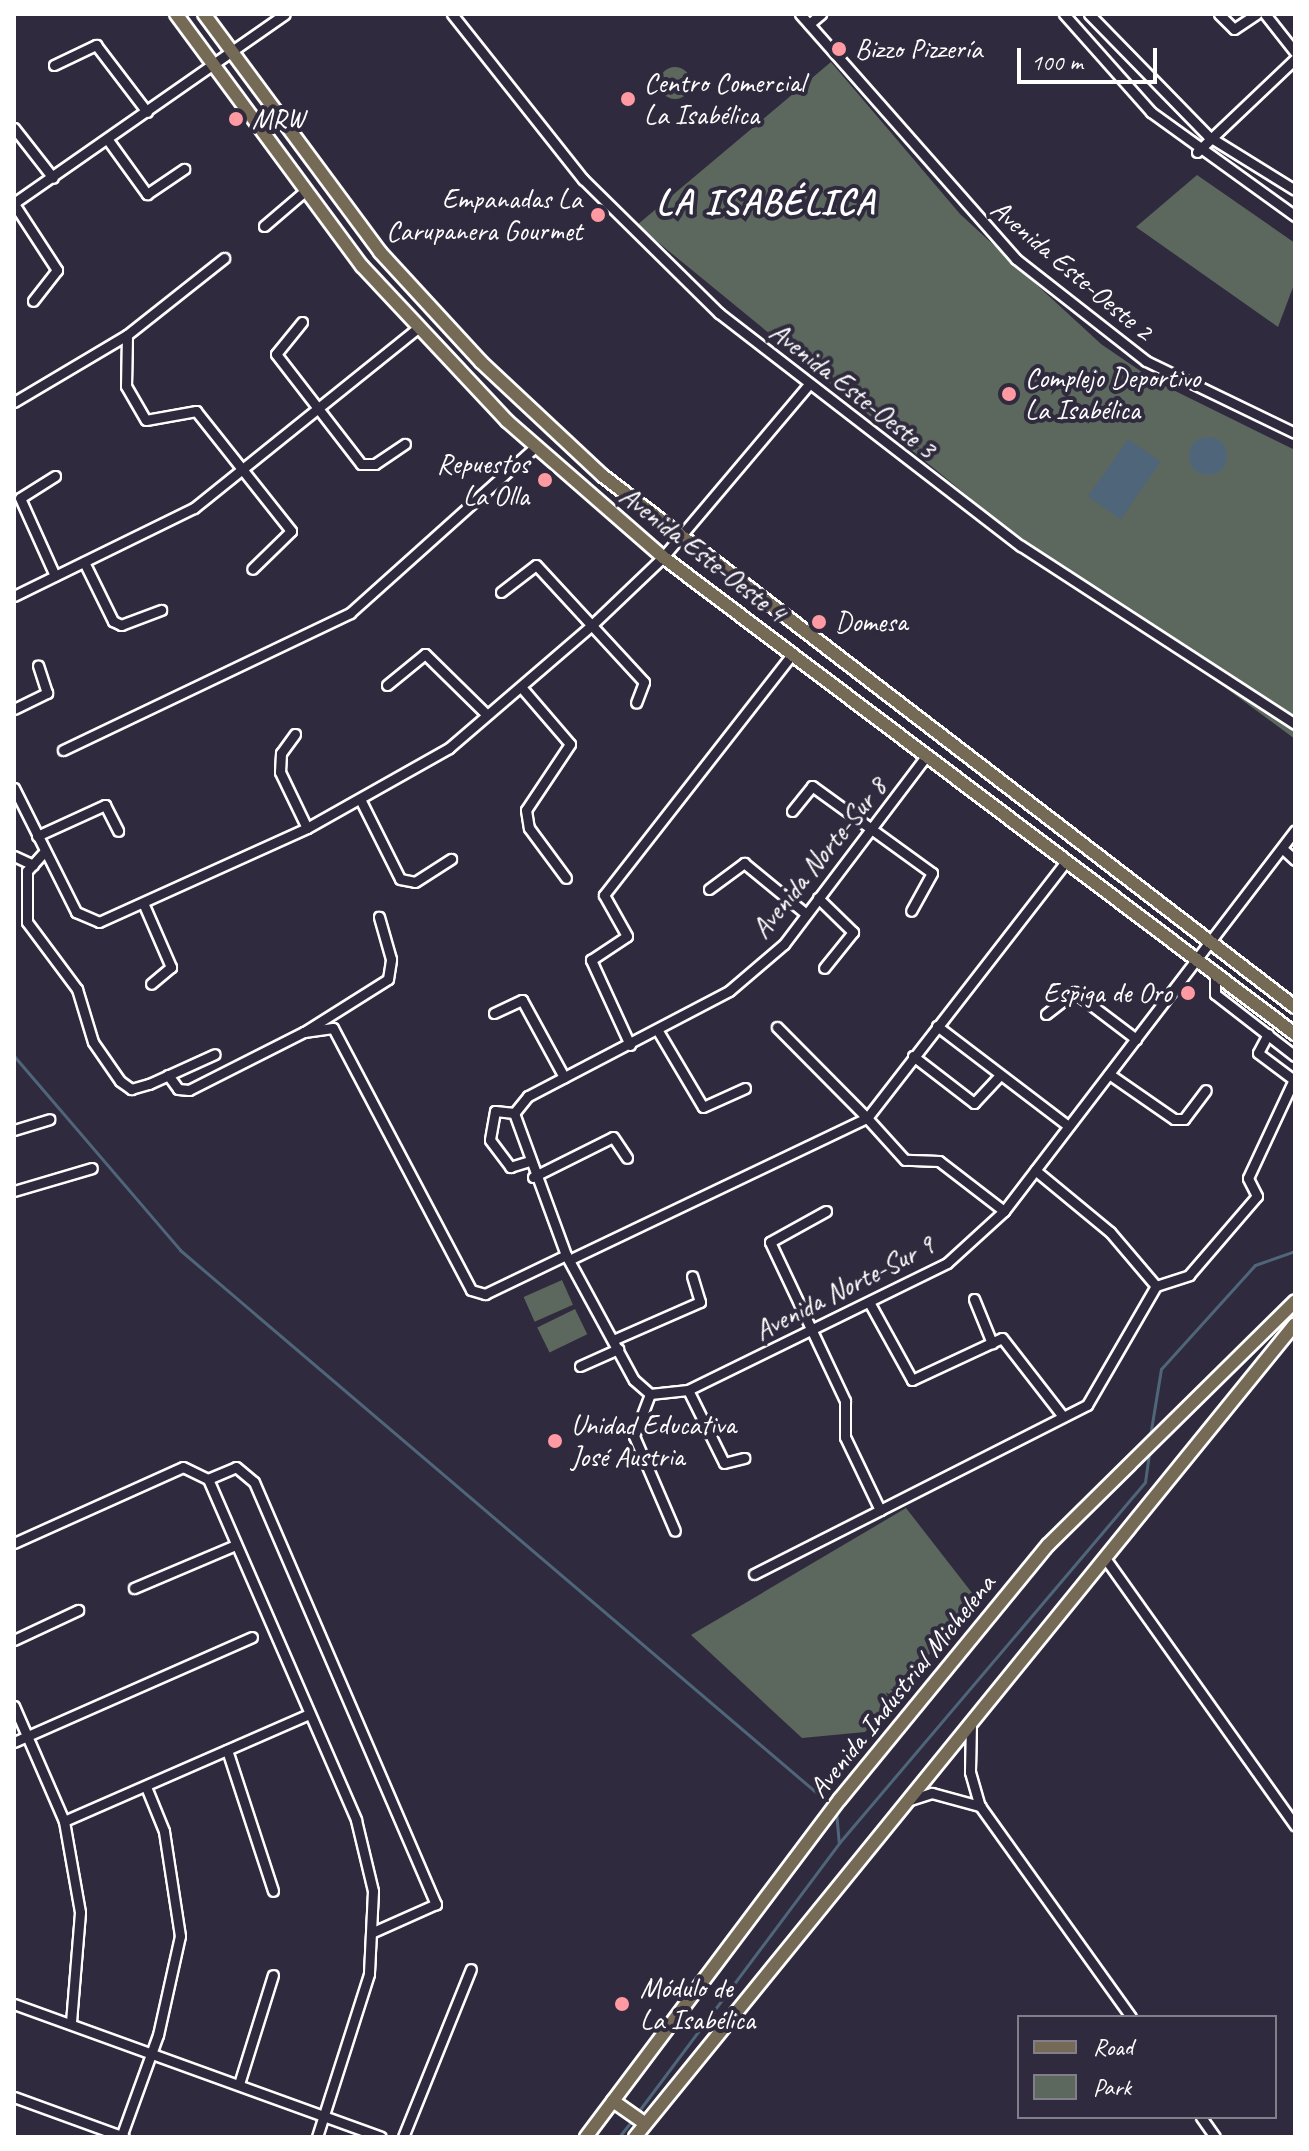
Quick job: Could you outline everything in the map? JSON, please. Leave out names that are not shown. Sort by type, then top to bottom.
[{"type":"main road","name":"Avenida Este-Oeste 4","points":[[176,14],[305,191],[418,328],[536,446],[663,557],[1295,1034]]},
{"type":"main road","points":[[204,14],[440,318],[603,476],[1295,1007]]},
{"type":"main road","name":"Avenida Industrial Michelena","points":[[586,2137],[617,2104],[840,1799],[1048,1545],[1169,1420],[1295,1301]]},
{"type":"main road","points":[[635,2137],[642,2122],[1295,1324]]},
{"type":"main road","points":[[617,2104],[642,2122]]},
{"type":"street","points":[[33,301],[57,270],[14,204],[285,14]]},
{"type":"street","name":"Avenida Este-Oeste 3","points":[[452,14],[583,179],[719,313],[1021,546],[1295,724]]},
{"type":"street","name":"Avenida Este-Oeste 2","points":[[800,14],[1016,259],[1146,361],[1295,433]]},
{"type":"street","points":[[809,24],[821,14]]},
{"type":"street","points":[[1064,14],[1124,87],[1197,152],[1295,216]]},
{"type":"street","points":[[1089,14],[1208,136],[1295,190]]},
{"type":"street","points":[[1219,14],[1234,29],[1256,14]]},
{"type":"street","points":[[1265,14],[1295,52]]},
{"type":"street","points":[[54,65],[96,45],[147,112]]},
{"type":"street","points":[[1197,152],[1208,136],[1295,59]]},
{"type":"street","points":[[14,128],[53,178]]},
{"type":"street","points":[[108,140],[147,194],[184,169]]},
{"type":"street","points":[[264,226],[305,191]]},
{"type":"street","points":[[14,402],[127,335],[224,258]]},
{"type":"street","points":[[302,322],[276,354],[361,464],[375,464],[405,444]]},
{"type":"street","points":[[14,596],[194,508],[319,411],[418,328]]},
{"type":"street","points":[[127,335],[126,386],[146,420],[196,411],[291,536],[252,569]]},
{"type":"street","points":[[15,790],[45,851],[86,919],[99,922],[144,905],[307,828],[449,748],[593,624],[682,536],[809,384]]},
{"type":"street","points":[[63,750],[350,613],[536,446]]},
{"type":"street","points":[[55,476],[20,498],[55,576]]},
{"type":"street","points":[[84,562],[113,621],[121,625],[161,610]]},
{"type":"street","points":[[501,592],[536,565],[644,682],[636,703]]},
{"type":"street","points":[[387,685],[425,654],[486,714]]},
{"type":"street","points":[[630,1045],[591,960],[627,936],[604,895],[792,654]]},
{"type":"street","points":[[14,709],[47,693],[38,665]]},
{"type":"street","points":[[521,687],[570,744],[526,810],[529,828],[566,878]]},
{"type":"street","points":[[295,734],[281,753],[280,772],[307,828]]},
{"type":"street","name":"Avenida Norte-Sur 8","points":[[514,1113],[528,1096],[658,1031],[729,991],[784,944],[877,828],[927,755]]},
{"type":"street","points":[[792,811],[812,786],[877,828],[932,873],[911,911]]},
{"type":"street","points":[[360,799],[400,879],[415,882],[451,859]]},
{"type":"street","points":[[37,836],[105,805],[118,831]]},
{"type":"street","name":"Avenida Norte-Sur 9","points":[[650,1394],[688,1390],[947,1263],[1004,1211],[1067,1125],[1284,850],[1295,830]]},
{"type":"street","points":[[1284,850],[1295,860]]},
{"type":"street","points":[[45,851],[33,865],[24,888],[27,922],[77,989],[100,1053],[131,1089],[215,1054]]},
{"type":"street","points":[[14,856],[33,865]]},
{"type":"street","points":[[709,889],[744,863],[806,914]]},
{"type":"street","points":[[304,1032],[338,1031],[471,1290],[485,1294],[867,1118],[1065,863]]},
{"type":"street","points":[[818,898],[853,928],[824,968]]},
{"type":"street","points":[[144,905],[171,967],[151,984]]},
{"type":"street","points":[[168,1075],[178,1089],[195,1089],[304,1032],[388,979],[379,917]]},
{"type":"street","points":[[1215,974],[1215,994],[1295,1056]]},
{"type":"street","points":[[1046,1014],[1074,992],[1136,1039]]},
{"type":"street","points":[[494,1013],[522,1000],[564,1077]]},
{"type":"street","points":[[937,1026],[1067,1125]]},
{"type":"street","points":[[777,1027],[905,1160],[939,1161],[1004,1211]]},
{"type":"street","points":[[658,1031],[703,1107],[745,1088]]},
{"type":"street","points":[[754,1574],[1061,1414],[1087,1405],[1156,1286],[1189,1275],[1257,1196],[1248,1178],[1294,1078],[1258,1053],[1268,1034]]},
{"type":"street","points":[[913,1056],[974,1103],[1000,1075]]},
{"type":"street","points":[[1109,1074],[1174,1119],[1184,1119],[1206,1090]]},
{"type":"street","points":[[526,1162],[510,1167],[490,1140],[495,1111],[514,1113],[526,1162],[569,1256],[616,1344],[650,1394],[634,1436],[675,1531]]},
{"type":"street","points":[[14,1130],[49,1119]]},
{"type":"street","points":[[533,1177],[613,1137],[627,1158]]},
{"type":"street","points":[[14,1191],[92,1168]]},
{"type":"street","points":[[1035,1170],[1110,1232],[1156,1286]]},
{"type":"street","points":[[826,1211],[770,1242],[845,1401],[845,1437],[880,1510]]},
{"type":"street","points":[[580,1366],[616,1344],[700,1302],[692,1276]]},
{"type":"street","points":[[974,1299],[992,1343]]},
{"type":"street","points":[[869,1302],[912,1380],[992,1343],[1008,1341],[1061,1414]]},
{"type":"street","points":[[688,1390],[724,1463],[744,1458]]},
{"type":"street","points":[[14,1543],[183,1467],[208,1479],[233,1546],[356,1820],[373,1891],[369,1974],[317,2137]]},
{"type":"street","points":[[208,1479],[236,1467],[254,1482],[436,1904],[371,1933]]},
{"type":"street","points":[[134,1588],[233,1546]]},
{"type":"street","points":[[1105,1558],[1295,1825]]},
{"type":"street","points":[[14,1640],[78,1610]]},
{"type":"street","points":[[14,1742],[252,1637]]},
{"type":"street","points":[[14,1706],[64,1821],[80,1912],[71,2022]]},
{"type":"street","points":[[64,1821],[309,1714]]},
{"type":"street","points":[[971,1721],[970,1772],[980,1806],[1130,2015]]},
{"type":"street","points":[[227,1750],[273,1891]]},
{"type":"street","points":[[14,2097],[122,2136],[152,2053],[180,1936],[164,1831],[146,1787]]},
{"type":"street","points":[[908,1800],[932,1793],[980,1806]]},
{"type":"street","points":[[403,2137],[471,1969]]},
{"type":"street","points":[[239,2084],[273,1975]]},
{"type":"street","points":[[14,2004],[71,2022],[381,2137]]},
{"type":"street","points":[[1202,2119],[1215,2137]]},
{"type":"green space","name":"Complejo Deportivo La Isabélica","points":[[831,62],[960,214],[1101,344],[1155,381],[1295,450],[1295,739],[992,516],[637,225]]},
{"type":"green space","points":[[675,67],[686,72],[691,83],[686,94],[675,99],[664,94],[659,83],[664,72]]},
{"type":"green space","points":[[1197,175],[1295,243],[1295,282],[1278,327],[1136,227]]},
{"type":"green space","points":[[562,1280],[573,1305],[535,1322],[524,1297]]},
{"type":"green space","points":[[575,1309],[587,1334],[550,1353],[537,1327]]},
{"type":"green space","points":[[906,1508],[976,1598],[865,1732],[802,1738],[691,1635]]},
{"type":"water","points":[[1208,437],[1221,443],[1227,456],[1221,469],[1208,475],[1195,469],[1189,456],[1195,443]]},
{"type":"water","points":[[1128,439],[1161,462],[1121,519],[1088,496]]},
{"type":"waterway","points":[[14,1056],[180,1250],[831,1805]]},
{"type":"waterway","points":[[1150,1436],[1161,1369],[1255,1265],[1295,1251]]},
{"type":"waterway","points":[[638,2112],[839,1843],[1145,1482],[1150,1448]]},
{"type":"waterway","points":[[836,1811],[839,1843]]},
{"type":"waterway","points":[[619,2137],[634,2118]]},
{"type":"place","name":"Bizzo Pizzería","points":[[839,49]]},
{"type":"place","name":"Centro Comercial La Isabélica","points":[[628,99]]},
{"type":"place","name":"MRW","points":[[236,119]]},
{"type":"place","name":"Empanadas La Carupanera Gourmet","points":[[598,215]]},
{"type":"place","name":"Complejo Deportivo La Isabélica","points":[[1009,394]]},
{"type":"place","name":"Repuestos La Olla","points":[[545,480]]},
{"type":"place","name":"Domesa","points":[[819,622]]},
{"type":"place","name":"Espiga de Oro","points":[[1188,993]]},
{"type":"place","name":"Unidad Educativa José Austria","points":[[555,1441]]},
{"type":"place","name":"Módulo de La Isabélica","points":[[622,2004]]},
{"type":"district","name":"LA ISABÉLICA","points":[[766,203]]}]
